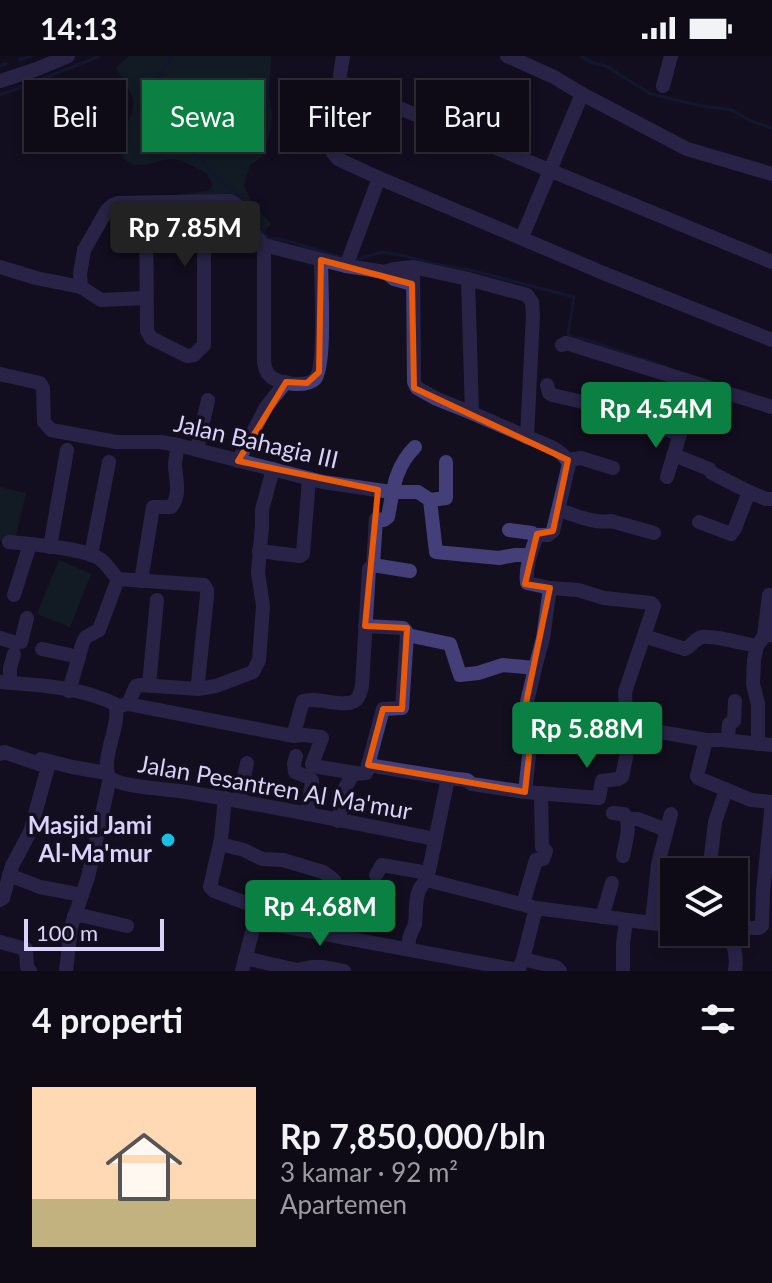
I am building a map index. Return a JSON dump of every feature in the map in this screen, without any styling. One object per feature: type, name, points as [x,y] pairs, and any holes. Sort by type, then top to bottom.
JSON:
[{"type":"street","points":[[0,81],[68,56]]},
{"type":"street","points":[[341,80],[343,56]]},
{"type":"street","points":[[507,56],[554,77],[687,149],[772,174]]},
{"type":"street","points":[[663,86],[671,56]]},
{"type":"street","points":[[522,237],[582,94]]},
{"type":"street","points":[[400,108],[772,262]]},
{"type":"street","points":[[333,152],[338,159],[379,178],[772,340]]},
{"type":"street","points":[[346,266],[379,178]]},
{"type":"street","points":[[81,287],[84,250],[113,205],[230,201],[236,203],[264,245],[346,266],[385,272],[413,267],[527,295],[532,302],[533,315],[527,437]]},
{"type":"street","points":[[146,204],[145,298],[148,335],[187,356],[194,355],[204,345],[204,203]]},
{"type":"street","points":[[264,245],[264,362],[269,375],[286,382],[307,383],[319,372],[322,352],[321,260]]},
{"type":"street","points":[[0,267],[81,287],[101,300],[145,298]]},
{"type":"street","points":[[413,267],[414,382],[417,388],[552,448],[568,460],[559,510],[551,533],[538,534],[530,555],[526,582],[529,585],[578,590],[604,598],[651,603],[654,608],[625,692],[626,721],[632,727],[706,740],[765,744],[763,695],[753,684],[754,660],[764,639],[769,595]]},
{"type":"street","points":[[385,272],[394,279],[412,284]]},
{"type":"street","points":[[468,279],[472,413]]},
{"type":"street","points":[[562,345],[566,343],[591,350],[772,407]]},
{"type":"street","name":"Jalan Bahagia III","points":[[0,374],[40,383],[43,388],[44,422],[51,430],[116,442],[178,445],[309,479],[391,492],[418,492],[430,500]]},
{"type":"street","points":[[238,461],[266,407],[286,382]]},
{"type":"street","points":[[667,477],[698,384]]},
{"type":"street","points":[[547,385],[552,395],[680,434]]},
{"type":"street","points":[[197,449],[208,400]]},
{"type":"street","points":[[141,581],[153,507],[171,507],[175,504],[178,445]]},
{"type":"street","points":[[293,736],[303,701],[338,703],[356,700],[362,686],[369,569],[373,565],[376,519],[388,517],[391,492],[406,456],[415,447]]},
{"type":"street","points":[[50,547],[67,450]]},
{"type":"street","points":[[674,455],[709,469],[749,492],[772,499]]},
{"type":"street","points":[[568,460],[581,458],[613,468]]},
{"type":"street","points":[[91,555],[109,462]]},
{"type":"street","points":[[446,462],[446,498],[430,500],[436,553],[499,558],[530,555]]},
{"type":"street","points":[[122,705],[136,686],[198,689],[216,686],[253,672],[259,660],[263,606],[258,573],[262,510],[273,469]]},
{"type":"street","points":[[259,551],[303,554],[309,479]]},
{"type":"street","points":[[699,522],[731,534],[749,492]]},
{"type":"street","points":[[559,510],[654,533]]},
{"type":"street","points":[[509,530],[532,533],[536,539]]},
{"type":"street","points":[[9,542],[91,555],[100,559],[118,579],[200,584],[207,590],[198,682]]},
{"type":"street","points":[[14,595],[30,544]]},
{"type":"street","points":[[373,565],[410,571]]},
{"type":"street","points":[[69,691],[86,637],[103,624],[118,579]]},
{"type":"street","points":[[525,792],[531,737],[522,723],[543,638],[550,588]]},
{"type":"street","points":[[149,685],[157,600]]},
{"type":"street","points":[[0,638],[21,642],[27,618]]},
{"type":"street","points":[[338,821],[345,788],[352,776],[362,769],[383,709],[403,706],[406,631],[403,628],[365,626]]},
{"type":"street","points":[[407,635],[450,644],[460,675],[503,665],[535,668]]},
{"type":"street","points":[[644,636],[685,649],[706,637],[764,639]]},
{"type":"street","points":[[42,649],[79,657]]},
{"type":"street","points":[[14,654],[5,682],[69,691],[115,704],[293,736],[322,738],[313,766],[467,780],[472,784],[525,792],[599,798],[602,781],[622,777],[632,727]]},
{"type":"street","points":[[728,740],[729,724],[734,721],[735,701]]},
{"type":"street","name":"Jalan Pesantren Al Ma'mur","points":[[122,705],[117,714],[109,752],[109,775],[119,783],[232,799],[435,839]]},
{"type":"street","points":[[706,740],[697,776],[751,800],[772,802],[762,926],[748,928]]},
{"type":"street","points":[[7,754],[23,754],[109,775],[88,877],[74,916],[66,971]]},
{"type":"street","points":[[0,900],[30,832],[48,767],[7,754]]},
{"type":"street","points":[[296,756],[295,772],[312,781],[307,814]]},
{"type":"street","points":[[247,763],[232,799],[211,881],[211,890],[255,905],[257,910],[243,964],[297,970],[324,967],[344,971]]},
{"type":"street","points":[[409,949],[417,899],[427,877],[435,839],[444,778]]},
{"type":"street","points":[[711,858],[715,822],[726,790]]},
{"type":"street","points":[[520,967],[536,860],[543,859],[546,851],[542,847],[541,793]]},
{"type":"street","points":[[652,923],[658,864],[671,814]]},
{"type":"street","points":[[623,856],[627,833],[620,816],[666,830]]},
{"type":"street","points":[[220,844],[244,850],[262,859],[283,860],[332,877],[334,880],[322,935]]},
{"type":"street","points":[[376,875],[382,865],[529,906],[660,924]]},
{"type":"street","points":[[9,875],[40,887],[82,895]]},
{"type":"street","points":[[602,917],[612,883]]},
{"type":"street","points":[[74,916],[127,926]]},
{"type":"street","points":[[623,971],[626,920]]},
{"type":"street","points":[[255,921],[409,949],[458,965],[556,967],[560,971]]},
{"type":"street","points":[[0,942],[26,949],[30,971]]},
{"type":"street","points":[[734,946],[735,971]]},
{"type":"highlighted area","points":[[321,260],[412,284],[414,388],[568,460],[553,531],[537,534],[525,584],[550,588],[521,727],[531,737],[525,792],[368,765],[383,709],[402,709],[407,628],[365,626],[378,490],[238,461],[286,382],[307,383],[319,372]]},
{"type":"green space","points":[[129,56],[271,56],[271,129],[264,151],[264,80],[142,80],[142,152],[264,152],[262,157],[250,165],[244,184],[251,202],[271,224],[264,231],[257,227],[239,201],[176,195],[208,191],[213,185],[207,173],[176,159],[138,165],[126,160],[120,152],[126,152],[126,127],[133,101],[126,80],[116,68]]},
{"type":"green space","points":[[0,487],[26,493],[14,543],[0,540]]},
{"type":"green space","points":[[59,560],[91,574],[70,627],[37,614]]},
{"type":"waterway","points":[[19,60],[31,56]]},
{"type":"waterway","points":[[172,56],[140,108],[142,122],[202,160],[217,178],[236,193],[268,238],[285,240],[340,257]]},
{"type":"waterway","points":[[582,56],[590,62],[606,66],[651,94],[732,110],[772,128]]},
{"type":"waterway","points":[[0,95],[98,57]]},
{"type":"waterway","points":[[0,66],[6,64]]},
{"type":"waterway","points":[[358,259],[382,252],[405,256],[574,297],[568,334],[573,338],[666,367]]},
{"type":"place","name":"Masjid Jami Al-Ma'mur","points":[[168,840]]}]
